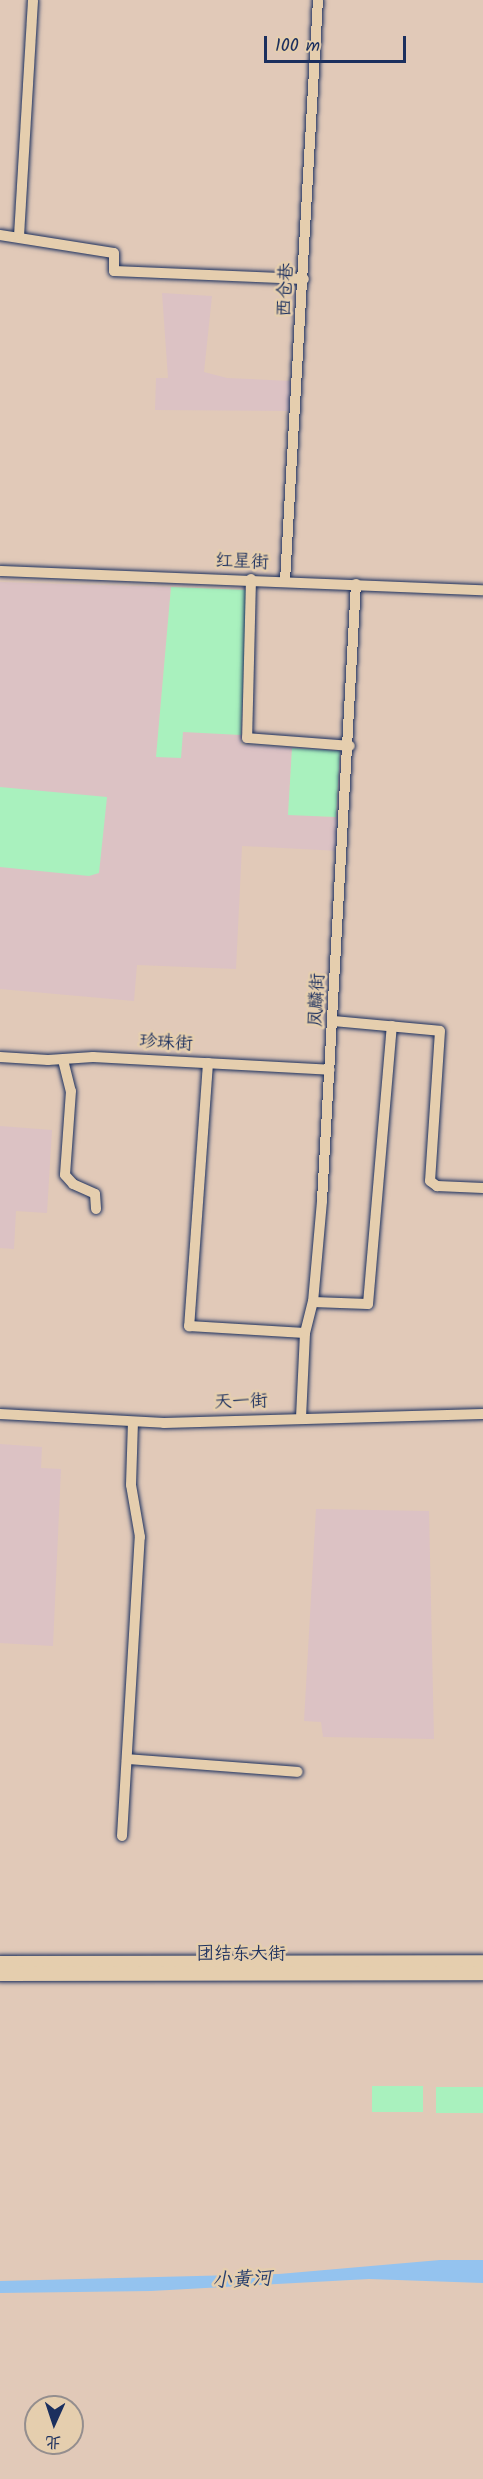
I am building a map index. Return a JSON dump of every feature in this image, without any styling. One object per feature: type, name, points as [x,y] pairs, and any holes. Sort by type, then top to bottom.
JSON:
[{"type":"main road","name":"团结东大街","points":[[0,1963],[483,1962]]},
{"type":"main road","name":"团结东大街","points":[[0,1974],[483,1973]]},
{"type":"street","points":[[19,236],[33,0]]},
{"type":"street","name":"西仓巷","points":[[285,581],[304,279],[318,0]]},
{"type":"street","points":[[0,235],[19,236],[114,253],[114,271],[304,279]]},
{"type":"street","name":"红星街","points":[[0,571],[251,579],[483,590]]},
{"type":"street","points":[[251,579],[247,738],[350,746]]},
{"type":"street","name":"凤麟街","points":[[301,1418],[305,1333],[313,1302],[330,1070],[350,746],[356,584]]},
{"type":"street","points":[[333,1021],[436,1029],[441,1035],[430,1181],[437,1186],[483,1188]]},
{"type":"street","points":[[313,1302],[368,1304],[392,1026]]},
{"type":"street","name":"珍珠街","points":[[0,1057],[63,1060],[93,1057],[330,1070]]},
{"type":"street","points":[[63,1060],[70,1091],[65,1175],[73,1184],[95,1194],[96,1209]]},
{"type":"street","points":[[208,1063],[189,1326],[305,1333]]},
{"type":"street","name":"天一街","points":[[0,1414],[133,1422],[483,1414]]},
{"type":"street","points":[[122,1836],[140,1537],[131,1485],[133,1422]]},
{"type":"street","points":[[127,1759],[298,1772]]},
{"type":"shaded area","points":[[162,293],[212,296],[204,372],[227,378],[291,381],[289,411],[155,410],[156,378],[168,378]]},
{"type":"shaded area","points":[[0,582],[171,587],[156,757],[183,731],[241,735],[241,745],[292,748],[288,814],[342,818],[340,851],[242,846],[236,969],[137,965],[134,1001],[0,989]]},
{"type":"shaded area","points":[[0,1126],[52,1130],[47,1213],[16,1211],[14,1249],[0,1248]]},
{"type":"shaded area","points":[[0,1444],[42,1447],[41,1468],[61,1469],[53,1646],[0,1643]]},
{"type":"shaded area","points":[[316,1509],[429,1511],[434,1739],[323,1737],[321,1722],[304,1721]]},
{"type":"green space","points":[[171,587],[247,590],[241,735],[183,732],[181,758],[156,757]]},
{"type":"green space","points":[[292,748],[340,751],[336,817],[288,815]]},
{"type":"green space","points":[[0,787],[107,797],[99,873],[89,876],[0,867]]},
{"type":"green space","points":[[372,2086],[423,2086],[423,2112],[372,2112]]},
{"type":"green space","points":[[436,2087],[483,2087],[483,2113],[436,2113]]},
{"type":"water","name":"小黄河","points":[[440,2260],[483,2260],[483,2283],[369,2279],[151,2291],[0,2293],[0,2281],[279,2274]]}]
